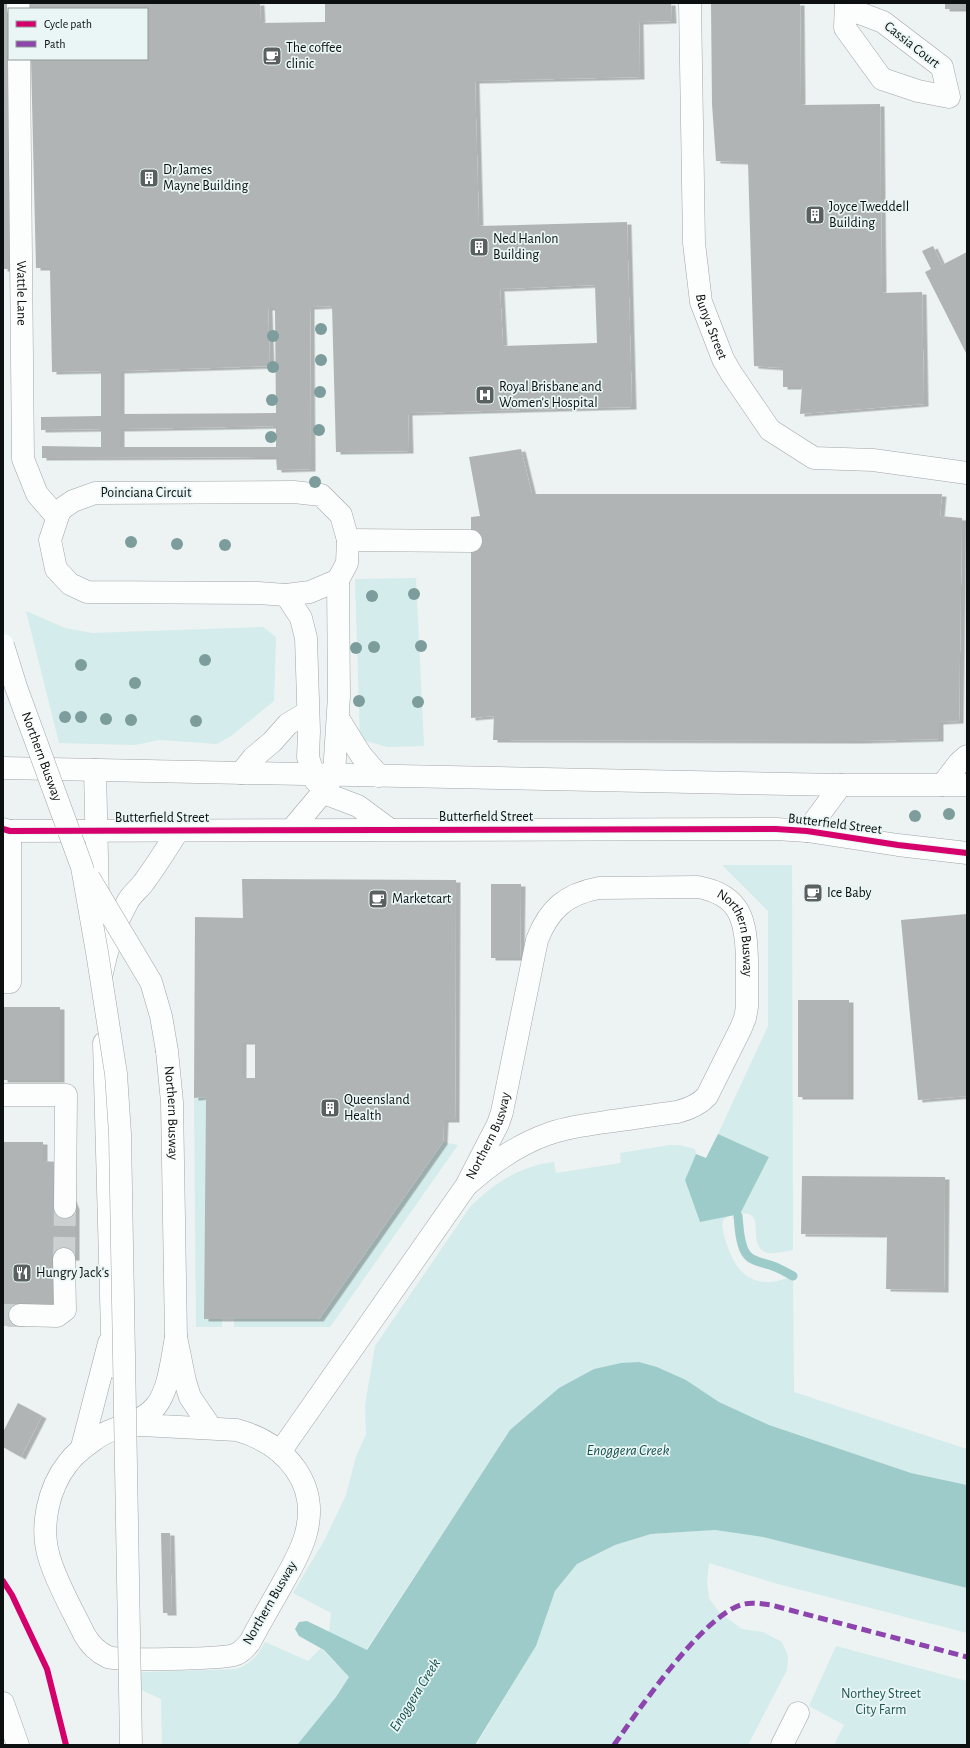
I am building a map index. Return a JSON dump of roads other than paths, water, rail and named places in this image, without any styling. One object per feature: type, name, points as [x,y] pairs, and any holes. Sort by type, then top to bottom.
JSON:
[{"type":"main road","name":"Bunya Street","points":[[690,3],[694,244],[701,302],[731,373],[770,430],[814,458],[873,460],[967,473]]},
{"type":"main road","name":"Cassia Court","points":[[846,5],[883,22],[942,67],[949,97],[918,91],[882,79],[845,28],[846,5]]},
{"type":"main road","name":"Wattle Lane","points":[[19,60],[23,459],[37,494],[58,517]]},
{"type":"main road","name":"Poinciana Circuit","points":[[323,779],[338,718],[338,580],[347,563],[348,540],[341,515],[321,495],[294,492],[95,493],[73,501],[60,510],[50,540],[56,569],[70,584],[87,592],[258,593],[286,595],[310,592],[338,580]]},
{"type":"main road","points":[[348,540],[471,541]]},
{"type":"main road","points":[[286,595],[300,618],[304,628],[309,731],[308,757],[337,799],[358,806],[389,829]]},
{"type":"main road","name":"Northern Busway","points":[[3,645],[16,687],[82,867],[107,1011],[118,1104],[131,1745]]},
{"type":"main road","points":[[241,773],[253,758],[272,742],[288,724],[308,712]]},
{"type":"main road","points":[[338,718],[361,755],[378,776]]},
{"type":"main road","points":[[942,785],[959,763],[967,756]]},
{"type":"main road","points":[[3,768],[241,773],[323,779],[378,776],[841,785],[967,785]]},
{"type":"main road","name":"Northern Busway","points":[[95,770],[95,829],[102,973],[112,1332],[120,1383],[131,1400],[154,1420]]},
{"type":"main road","points":[[292,829],[323,779]]},
{"type":"main road","points":[[807,831],[841,785]]},
{"type":"main road","name":"Butterfield Street","points":[[6,831],[95,829],[178,831],[292,829],[776,829],[807,831],[898,845],[967,853]]},
{"type":"main road","points":[[3,982],[10,982],[6,831]]},
{"type":"main road","name":"Northern Busway","points":[[102,973],[116,923],[129,899],[144,882],[178,831]]},
{"type":"main road","name":"Northern Busway","points":[[82,867],[151,982],[161,1016],[167,1051],[172,1102],[176,1338],[190,1397],[211,1428]]},
{"type":"main road","name":"Northern Busway","points":[[280,1452],[466,1186],[498,1124],[502,1112],[537,940],[542,926],[551,913],[572,896],[584,891],[599,888],[698,887],[710,889],[730,901],[737,908],[745,927],[747,1006],[740,1028],[704,1099],[694,1107],[686,1110],[572,1127],[548,1133],[505,1155],[484,1169],[466,1186]]},
{"type":"main road","points":[[3,1095],[66,1095],[65,1207]]},
{"type":"main road","points":[[20,1315],[57,1316],[65,1310],[64,1259]]},
{"type":"main road","name":"Northern Busway","points":[[82,1447],[112,1332]]},
{"type":"main road","name":"Northern Busway","points":[[154,1420],[156,1406],[166,1386],[176,1338]]},
{"type":"main road","name":"Northern Busway","points":[[154,1420],[211,1428],[238,1430],[252,1434],[266,1441],[280,1452],[294,1467],[305,1485],[308,1500],[306,1536],[299,1554],[250,1642],[240,1652],[224,1657],[120,1659],[101,1653],[89,1642],[55,1573],[49,1556],[46,1538],[46,1520],[53,1488],[58,1476],[68,1462],[82,1447],[101,1435],[121,1427],[154,1420]]},
{"type":"main road","points":[[3,1703],[18,1745]]},
{"type":"main road","points":[[782,1745],[798,1713]]},
{"type":"water","points":[[718,1134],[769,1157],[740,1214],[700,1222],[685,1180],[696,1154],[706,1158]]},
{"type":"water","name":"Enoggera Creek","points":[[639,1362],[657,1367],[686,1380],[719,1402],[769,1425],[911,1473],[967,1485],[967,1588],[763,1537],[715,1530],[651,1534],[615,1545],[577,1564],[555,1591],[536,1646],[475,1745],[297,1745],[336,1697],[349,1677],[324,1650],[299,1636],[295,1629],[299,1622],[307,1621],[367,1650],[510,1430],[559,1388],[594,1369],[621,1363]]},
{"type":"waterway","points":[[738,1216],[741,1241],[746,1254],[756,1261],[776,1267],[793,1276]]},
{"type":"tunnel","points":[[64,1259],[65,1207]]},
{"type":"tunnel","points":[[3,1315],[20,1315]]},
{"type":"place","name":"The coffee clinic","points":[[272,56]]},
{"type":"place","name":"Dr James Mayne Building","points":[[149,178]]},
{"type":"place","name":"Joyce Tweddell Building","points":[[815,215]]},
{"type":"place","name":"Ned Hanlon Building","points":[[479,247]]},
{"type":"place","name":"Royal Brisbane and Women’s Hospital","points":[[485,395]]},
{"type":"place","name":"Ice Baby","points":[[813,893]]},
{"type":"place","name":"Marketcart","points":[[378,899]]},
{"type":"place","name":"Queensland Health","points":[[330,1108]]},
{"type":"place","name":"Hungry Jack's","points":[[22,1273]]},
{"type":"park label","name":"Northey Street City Farm","points":[[881,1702]]}]
